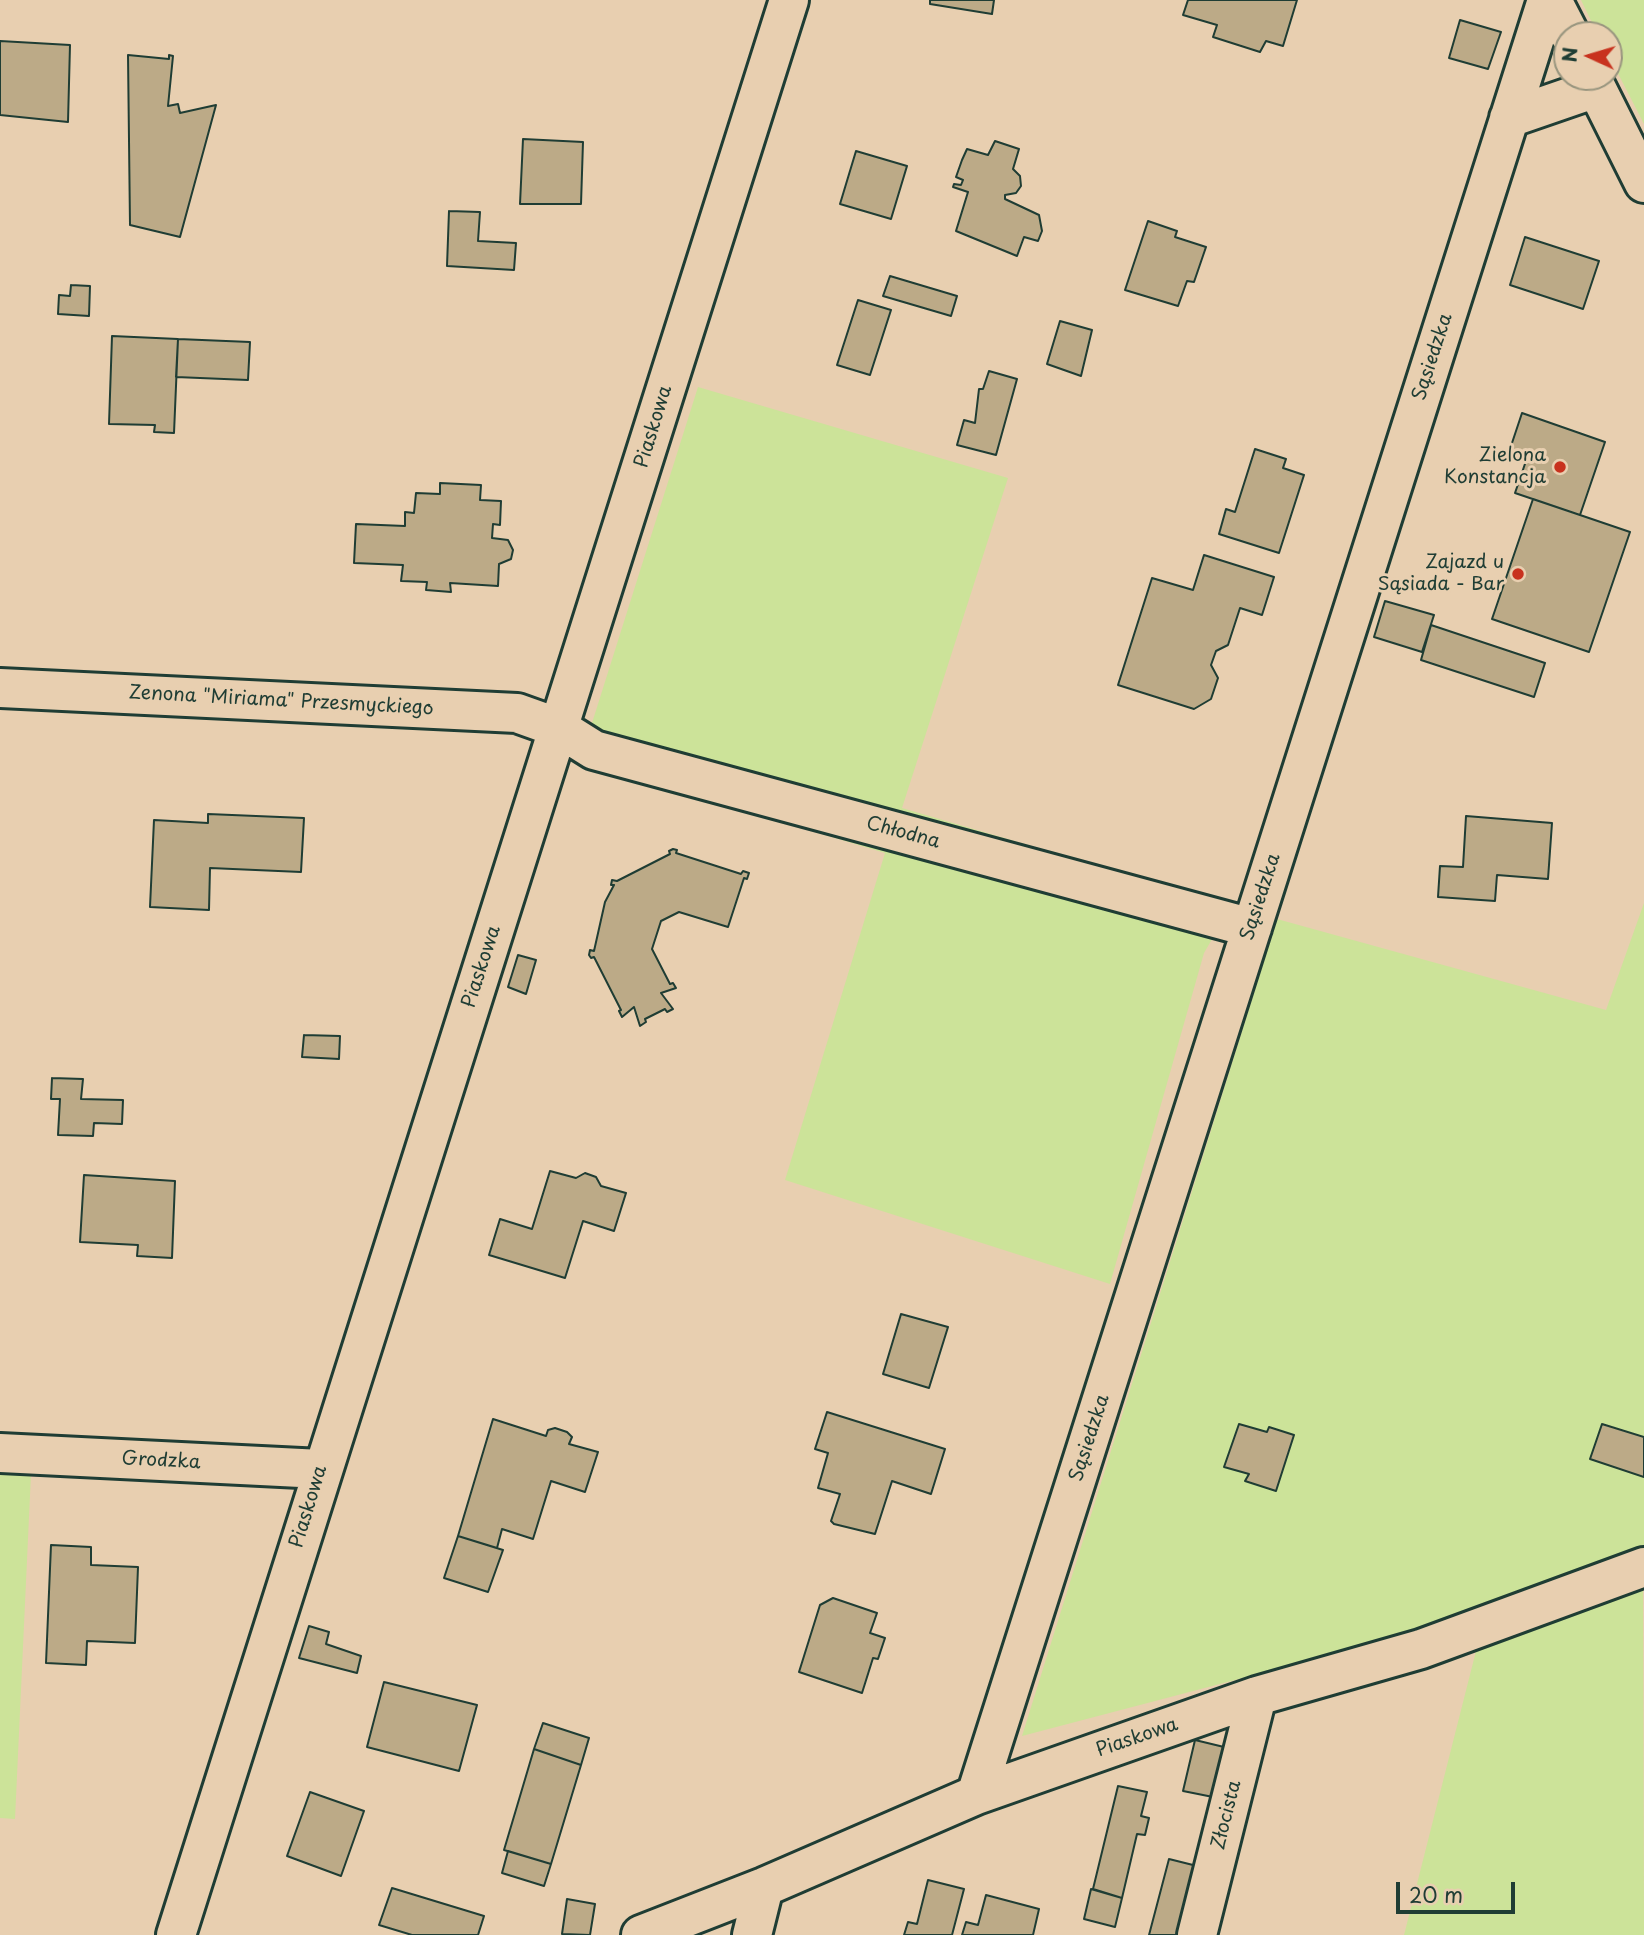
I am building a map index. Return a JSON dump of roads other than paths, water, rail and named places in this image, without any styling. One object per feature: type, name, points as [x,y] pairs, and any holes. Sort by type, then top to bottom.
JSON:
[{"type":"street","name":"Piaskowa","points":[[176,1935],[321,1469],[789,0]]},
{"type":"street","name":"Sąsiedzka","points":[[976,1794],[1547,0]]},
{"type":"street","points":[[1552,0],[1563,21]]},
{"type":"street","points":[[1509,118],[1573,91]]},
{"type":"street","points":[[1598,91],[1644,183]]},
{"type":"street","name":"Zenona \"Miriama\" Przesmyckiego","points":[[0,688],[517,713],[559,728]]},
{"type":"street","name":"Chłodna","points":[[559,728],[594,750],[1252,928]]},
{"type":"street","name":"Grodzka","points":[[0,1453],[321,1469]]},
{"type":"street","name":"Piaskowa","points":[[641,1935],[764,1886],[976,1794],[1257,1696],[1420,1648],[1644,1567]]},
{"type":"street","name":"Złocista","points":[[1197,1935],[1257,1696]]},
{"type":"street","points":[[752,1935],[764,1886]]},
{"type":"place","name":"Zielona Konstancja","points":[[1560,467]]},
{"type":"place","name":"Zajazd u Sąsiada - Bar","points":[[1518,574]]}]
